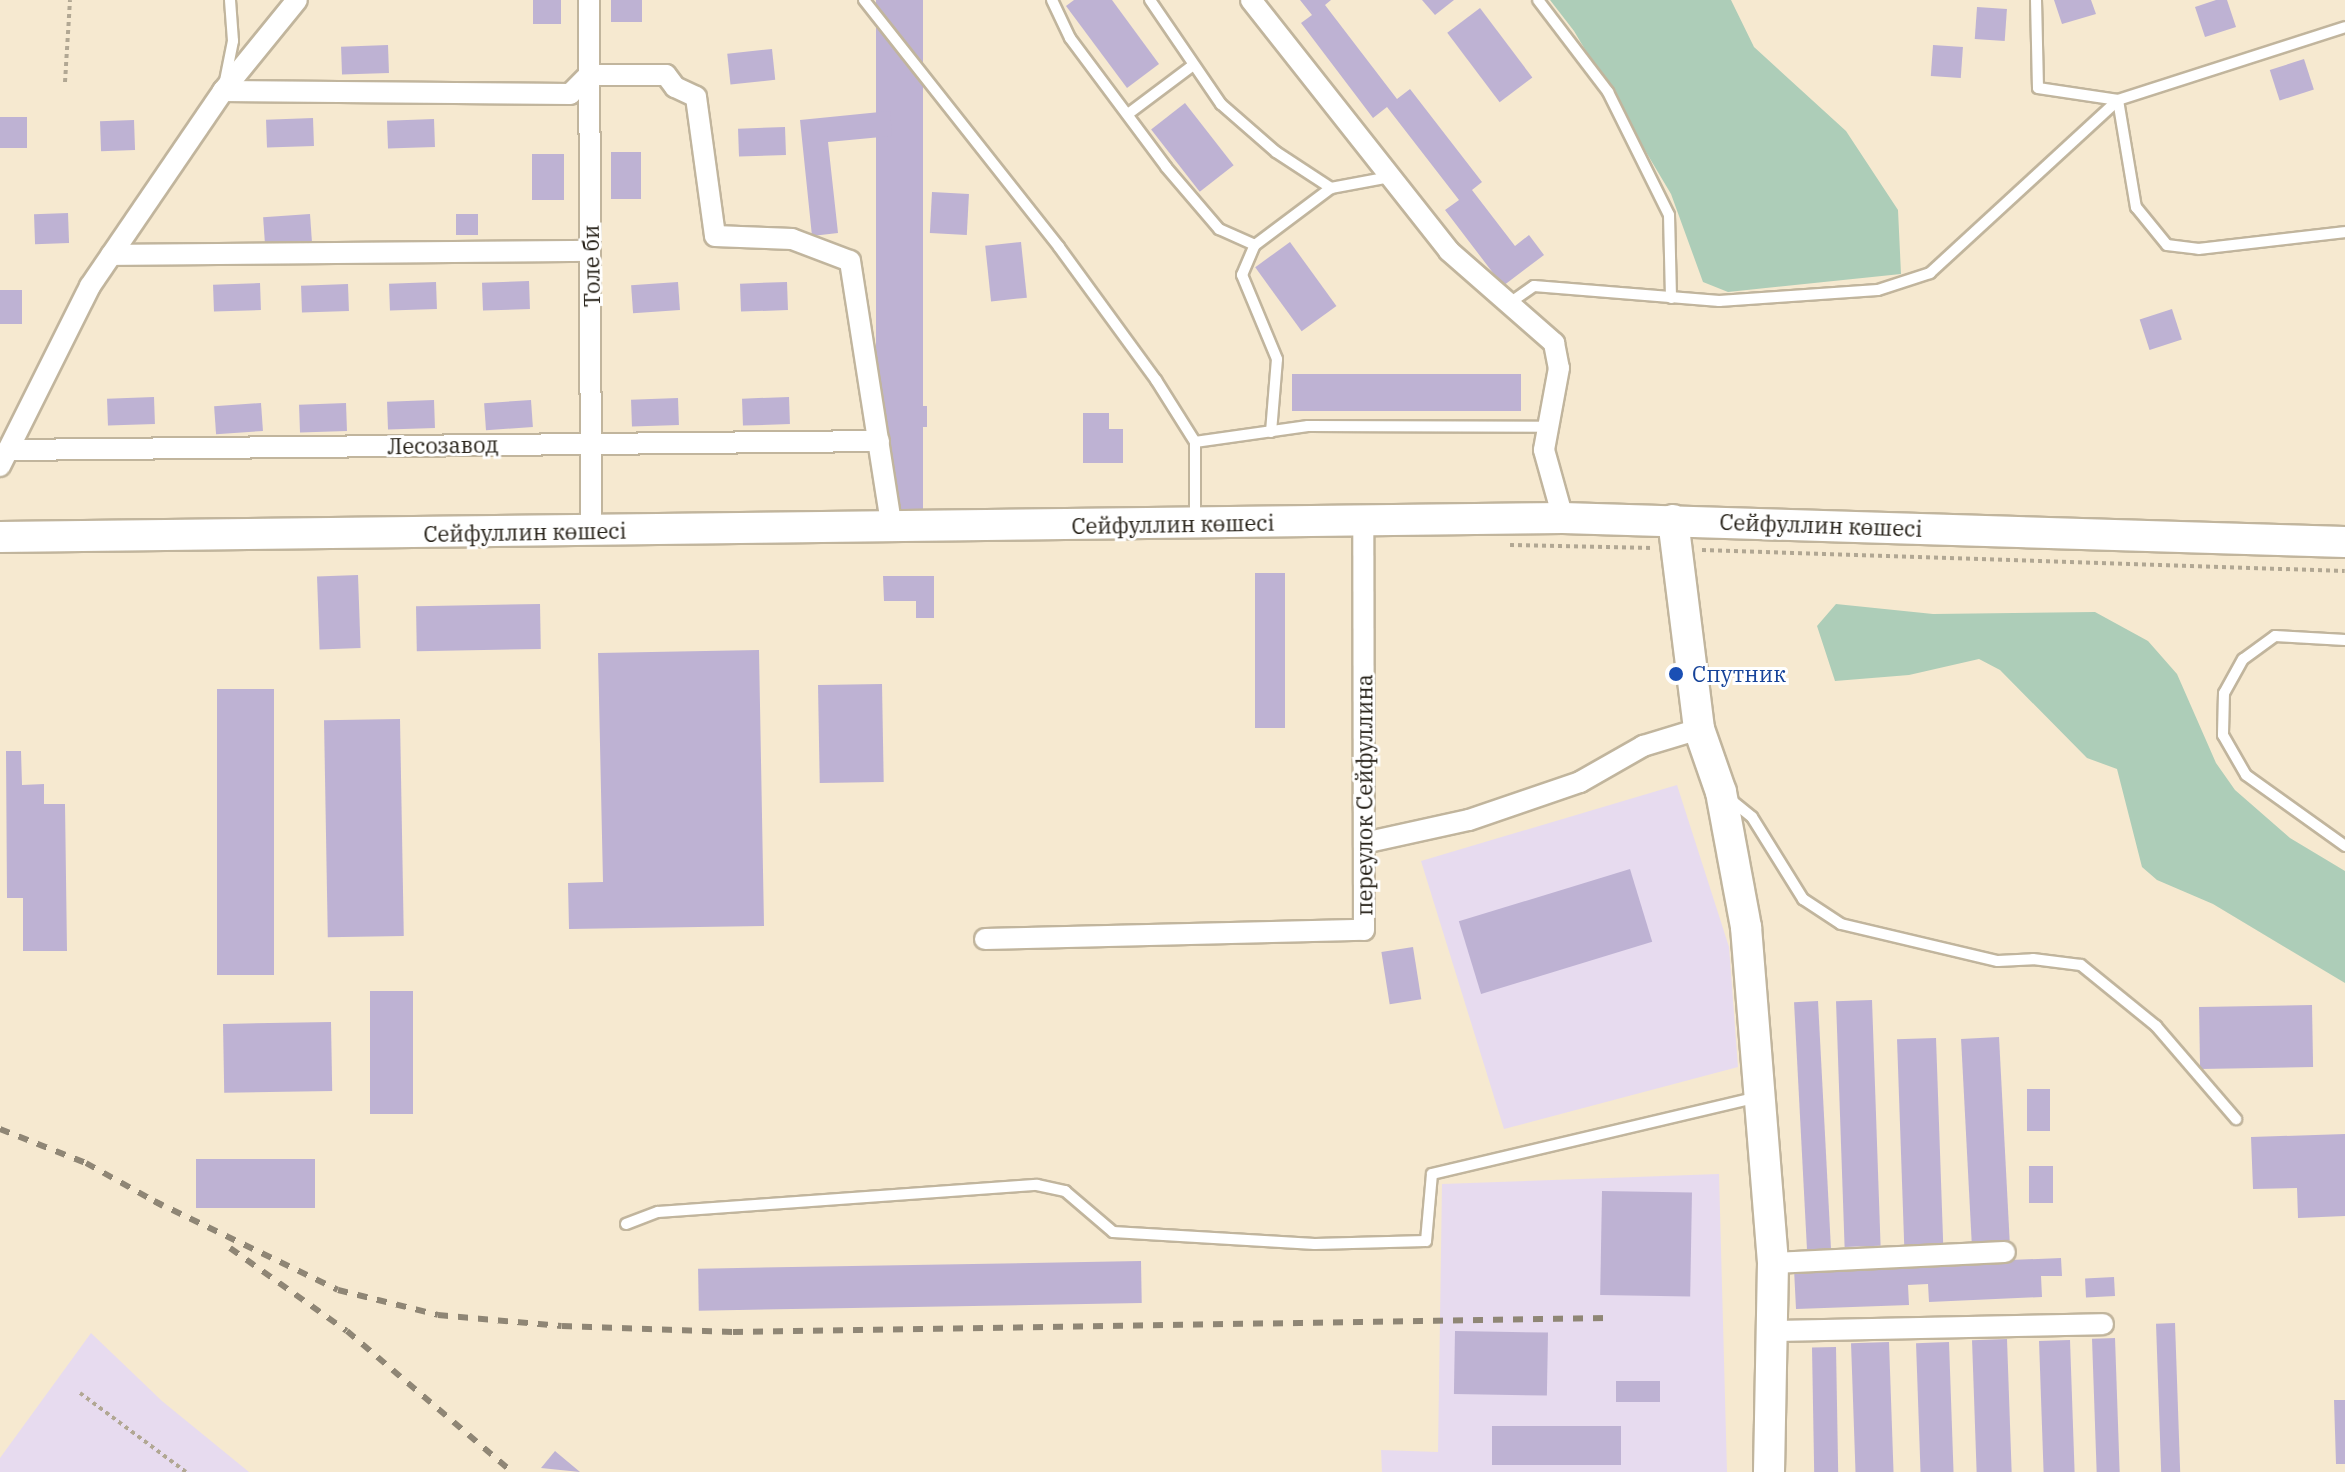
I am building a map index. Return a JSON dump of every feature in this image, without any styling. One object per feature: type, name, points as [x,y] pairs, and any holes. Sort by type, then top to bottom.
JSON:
[{"type":"main road","name":"Сейфуллин көшесі","points":[[0,537],[1563,518],[1674,534],[2345,542]]},
{"type":"main road","points":[[1674,534],[1699,729],[1721,792],[1746,927],[1762,1096],[1773,1263],[1769,1472]]},
{"type":"street","points":[[4,458],[90,286],[223,91],[297,0]]},
{"type":"street","name":"Толе би","points":[[589,0],[591,532]]},
{"type":"street","points":[[1251,0],[1449,251],[1511,302],[1554,343],[1559,368],[1545,463],[1563,518]]},
{"type":"street","points":[[223,91],[570,94],[589,75],[666,75],[675,87],[696,97],[715,236],[792,239],[850,261],[892,528]]},
{"type":"street","points":[[111,255],[590,251]]},
{"type":"street","name":"Лесозавод","points":[[4,458],[593,443],[879,441]]},
{"type":"street","name":"переулок Сейфуллина","points":[[985,939],[1364,930],[1363,522]]},
{"type":"street","points":[[1364,843],[1469,820],[1580,782],[1643,746],[1699,729]]},
{"type":"street","points":[[1773,1263],[2005,1252]]},
{"type":"street","points":[[1774,1331],[2103,1324]]},
{"type":"lane","points":[[223,91],[233,41],[230,0]]},
{"type":"lane","points":[[864,0],[1059,247],[1195,442],[1195,524]]},
{"type":"lane","points":[[1052,0],[1070,38],[1219,229],[1255,245]]},
{"type":"lane","points":[[1150,0],[1192,66],[1221,104],[1265,142],[1331,188]]},
{"type":"lane","points":[[1538,0],[1608,92],[1669,215],[1671,298]]},
{"type":"lane","points":[[2036,0],[2038,88],[2118,100]]},
{"type":"lane","points":[[1511,302],[1534,286],[1719,301],[1878,290],[1930,273],[2118,100],[2345,27]]},
{"type":"lane","points":[[1128,114],[1192,66]]},
{"type":"lane","points":[[2118,100],[2136,207],[2167,245],[2199,249],[2345,232]]},
{"type":"lane","points":[[1271,432],[1277,359],[1242,275],[1255,245],[1331,188],[1390,177]]},
{"type":"lane","points":[[1195,442],[1308,426],[1548,427]]},
{"type":"lane","points":[[2345,640],[2275,636],[2251,653],[2231,674],[2224,693],[2223,735],[2246,775],[2345,846]]},
{"type":"lane","points":[[1721,792],[1752,817],[1803,899],[1841,924],[1998,961],[2033,959],[2081,965],[2156,1026],[2236,1119]]},
{"type":"lane","points":[[626,1224],[674,1211],[1037,1185],[1065,1191],[1113,1232],[1315,1244],[1426,1241],[1432,1174],[1762,1096]]},
{"type":"path","points":[[65,82],[70,0]]},
{"type":"path","points":[[1503,545],[1674,534],[2345,571]]},
{"type":"path","points":[[80,1393],[186,1472]]},
{"type":"shaded area","points":[[1677,785],[1729,947],[1738,1067],[1504,1129],[1421,861]]},
{"type":"shaded area","points":[[1719,1174],[1727,1472],[1382,1472],[1381,1450],[1438,1452],[1442,1184]]},
{"type":"shaded area","points":[[91,1333],[162,1401],[249,1472],[0,1472],[0,1458]]},
{"type":"green space","points":[[1550,0],[1731,0],[1754,47],[1846,131],[1898,210],[1901,274],[1728,292],[1703,282],[1671,194],[1574,31]]},
{"type":"green space","points":[[1836,604],[1933,614],[2095,612],[2148,641],[2177,674],[2216,763],[2235,790],[2290,838],[2345,871],[2345,983],[2213,904],[2157,880],[2142,867],[2117,769],[2087,758],[2000,670],[1979,659],[1909,675],[1835,681],[1817,626]]},
{"type":"building","points":[[533,0],[561,0],[561,24],[533,24]]},
{"type":"building","points":[[611,0],[642,0],[642,22],[611,22]]},
{"type":"building","points":[[876,0],[923,0],[923,543],[876,543]]},
{"type":"building","points":[[1074,0],[1112,0],[1159,64],[1127,88],[1066,6]]},
{"type":"building","points":[[1300,0],[1331,0],[1325,5],[1397,99],[1410,89],[1482,182],[1472,190],[1515,246],[1529,235],[1544,255],[1503,286],[1445,210],[1459,200],[1387,107],[1373,118],[1301,23],[1312,15]]},
{"type":"building","points":[[1422,0],[1454,0],[1435,15]]},
{"type":"building","points":[[2054,0],[2091,0],[2096,14],[2062,24]]},
{"type":"building","points":[[2227,0],[2236,27],[2205,37],[2195,7]]},
{"type":"building","points":[[1977,7],[2007,9],[2005,41],[1975,39]]},
{"type":"building","points":[[1480,8],[1532,77],[1500,102],[1447,33]]},
{"type":"building","points":[[388,45],[389,73],[342,75],[341,47]]},
{"type":"building","points":[[1933,45],[1963,47],[1961,78],[1931,76]]},
{"type":"building","points":[[772,49],[775,80],[730,85],[727,54]]},
{"type":"building","points":[[2304,59],[2314,89],[2280,101],[2270,70]]},
{"type":"building","points":[[1185,103],[1234,165],[1200,192],[1151,129]]},
{"type":"building","points":[[890,111],[892,136],[828,142],[838,233],[812,236],[800,120]]},
{"type":"building","points":[[0,117],[27,117],[27,148],[0,148]]},
{"type":"building","points":[[313,118],[314,146],[267,148],[266,120]]},
{"type":"building","points":[[434,119],[435,147],[388,149],[387,121]]},
{"type":"building","points":[[134,120],[135,150],[101,151],[100,121]]},
{"type":"building","points":[[785,127],[786,155],[739,157],[738,129]]},
{"type":"building","points":[[611,152],[641,152],[641,199],[611,199]]},
{"type":"building","points":[[532,154],[564,154],[564,200],[532,200]]},
{"type":"building","points":[[932,192],[969,194],[967,235],[930,233]]},
{"type":"building","points":[[68,213],[69,243],[35,244],[34,214]]},
{"type":"building","points":[[310,214],[312,241],[265,244],[263,217]]},
{"type":"building","points":[[456,214],[478,214],[478,235],[456,235]]},
{"type":"building","points":[[1021,242],[1027,298],[991,301],[985,246]]},
{"type":"building","points":[[1290,242],[1336,306],[1302,331],[1255,267]]},
{"type":"building","points":[[529,281],[530,309],[483,311],[482,283]]},
{"type":"building","points":[[436,282],[437,309],[390,311],[389,284]]},
{"type":"building","points":[[678,282],[680,310],[633,313],[631,285]]},
{"type":"building","points":[[787,282],[788,310],[741,312],[740,284]]},
{"type":"building","points":[[260,283],[261,310],[214,312],[213,285]]},
{"type":"building","points":[[348,284],[349,311],[302,313],[301,286]]},
{"type":"building","points":[[0,290],[22,290],[22,324],[0,324]]},
{"type":"building","points":[[2172,309],[2182,339],[2150,350],[2140,320]]},
{"type":"building","points":[[1292,374],[1521,374],[1521,411],[1292,411]]},
{"type":"building","points":[[154,397],[155,424],[108,426],[107,399]]},
{"type":"building","points":[[789,397],[790,424],[743,426],[742,399]]},
{"type":"building","points":[[678,398],[679,425],[632,427],[631,400]]},
{"type":"building","points":[[434,400],[435,428],[388,430],[387,402]]},
{"type":"building","points":[[531,400],[533,427],[486,430],[484,403]]},
{"type":"building","points":[[261,403],[263,431],[216,434],[214,406]]},
{"type":"building","points":[[346,403],[347,431],[300,433],[299,405]]},
{"type":"building","points":[[901,406],[927,406],[927,427],[901,427]]},
{"type":"building","points":[[1083,413],[1109,413],[1109,429],[1123,429],[1123,463],[1083,463]]},
{"type":"building","points":[[1255,573],[1285,573],[1285,728],[1255,728]]},
{"type":"building","points":[[358,575],[361,648],[320,649],[317,576]]},
{"type":"building","points":[[883,576],[934,576],[934,618],[916,618],[916,601],[884,601]]},
{"type":"building","points":[[540,604],[541,649],[417,651],[416,606]]},
{"type":"building","points":[[759,650],[764,926],[569,929],[568,883],[603,882],[598,653]]},
{"type":"building","points":[[882,684],[884,782],[820,783],[818,685]]},
{"type":"building","points":[[217,689],[274,689],[274,975],[217,975]]},
{"type":"building","points":[[400,719],[404,936],[328,937],[324,720]]},
{"type":"building","points":[[6,751],[21,751],[22,785],[44,784],[44,804],[65,804],[67,951],[23,951],[23,898],[7,898]]},
{"type":"building","points":[[1630,869],[1652,942],[1481,994],[1459,921]]},
{"type":"building","points":[[1413,947],[1421,999],[1390,1004],[1381,952]]},
{"type":"building","points":[[370,991],[413,991],[413,1114],[370,1114]]},
{"type":"building","points":[[1872,1000],[1881,1246],[1845,1247],[1836,1001]]},
{"type":"building","points":[[1818,1001],[1831,1250],[1807,1251],[1794,1002]]},
{"type":"building","points":[[2312,1005],[2313,1067],[2200,1069],[2199,1007]]},
{"type":"building","points":[[331,1022],[332,1091],[224,1093],[223,1024]]},
{"type":"building","points":[[1999,1037],[2010,1241],[1972,1243],[1961,1039]]},
{"type":"building","points":[[1936,1038],[1943,1244],[1904,1245],[1897,1039]]},
{"type":"building","points":[[2027,1089],[2050,1089],[2050,1131],[2027,1131]]},
{"type":"building","points":[[2345,1134],[2345,1216],[2298,1218],[2297,1188],[2253,1189],[2251,1137]]},
{"type":"building","points":[[196,1159],[315,1159],[315,1208],[196,1208]]},
{"type":"building","points":[[2029,1166],[2053,1166],[2053,1203],[2029,1203]]},
{"type":"building","points":[[1602,1191],[1692,1193],[1690,1297],[1600,1295]]},
{"type":"building","points":[[2061,1258],[2062,1276],[2041,1276],[2042,1297],[1929,1302],[1928,1284],[1908,1285],[1909,1305],[1796,1309],[1794,1269]]},
{"type":"building","points":[[1141,1261],[1142,1303],[699,1311],[698,1269]]},
{"type":"building","points":[[2114,1277],[2115,1296],[2086,1297],[2085,1279]]},
{"type":"building","points":[[2175,1323],[2180,1472],[2161,1472],[2156,1324]]},
{"type":"building","points":[[1455,1331],[1548,1333],[1547,1396],[1454,1394]]},
{"type":"building","points":[[2115,1338],[2120,1472],[2097,1472],[2092,1339]]},
{"type":"building","points":[[2007,1339],[2012,1472],[1977,1472],[1972,1340]]},
{"type":"building","points":[[2070,1340],[2075,1472],[2044,1472],[2039,1341]]},
{"type":"building","points":[[1889,1342],[1894,1472],[1856,1472],[1851,1343]]},
{"type":"building","points":[[1949,1342],[1954,1472],[1921,1472],[1916,1343]]},
{"type":"building","points":[[1812,1347],[1836,1347],[1838,1472],[1814,1472]]},
{"type":"building","points":[[1616,1381],[1660,1381],[1660,1402],[1616,1402]]},
{"type":"building","points":[[2334,1400],[2345,1400],[2345,1464],[2336,1464]]},
{"type":"building","points":[[1492,1426],[1621,1426],[1621,1465],[1492,1465]]},
{"type":"building","points":[[555,1451],[580,1472],[541,1468]]},
{"type":"railway","points":[[0,1129],[86,1163],[163,1206]]},
{"type":"railway","points":[[154,1201],[338,1290],[438,1315],[562,1326],[733,1332],[1609,1318]]},
{"type":"railway","points":[[230,1248],[347,1331],[512,1472]]},
{"type":"place","name":"Спутник","points":[[1676,674]]}]
